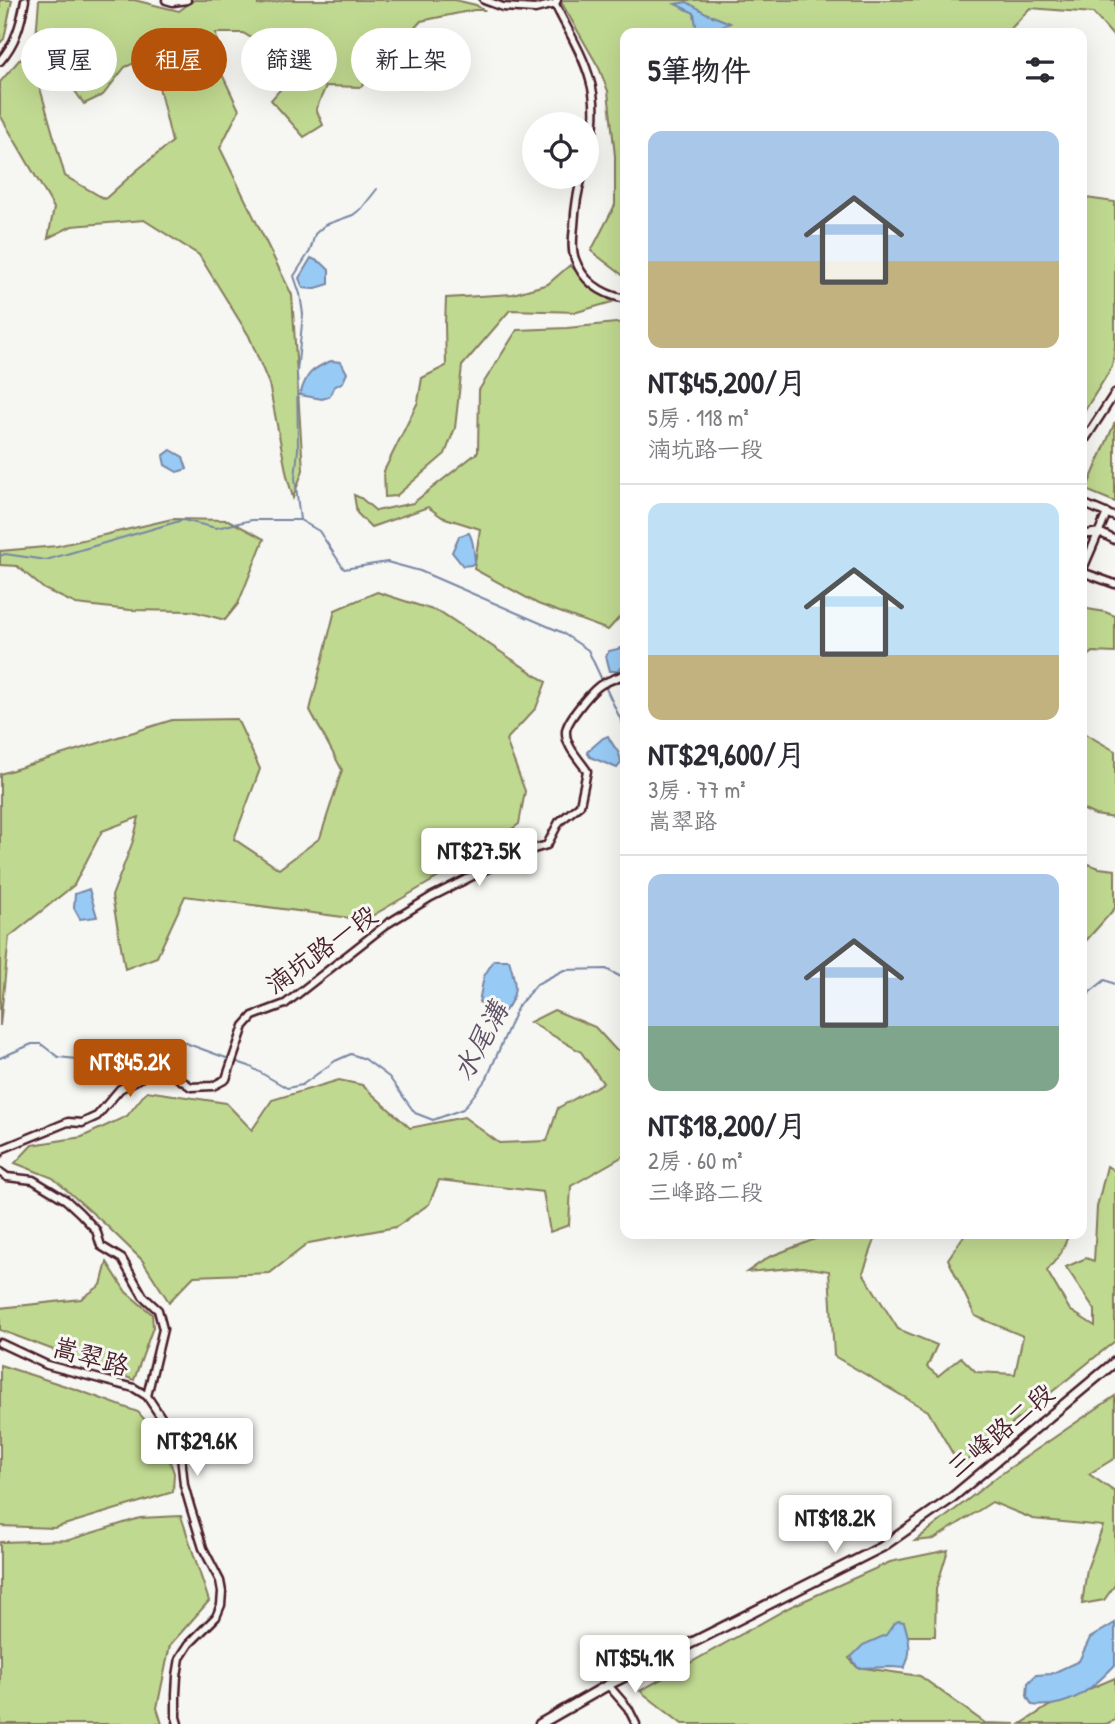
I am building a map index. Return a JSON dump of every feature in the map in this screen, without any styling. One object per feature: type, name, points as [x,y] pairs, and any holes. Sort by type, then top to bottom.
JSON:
[{"type":"street","points":[[0,61],[16,39],[25,0]]},
{"type":"street","points":[[166,0],[187,0]]},
{"type":"street","points":[[484,0],[503,7],[535,9],[556,2],[590,79],[594,112]]},
{"type":"street","points":[[578,189],[575,200],[574,258],[584,276],[597,288],[609,296],[620,298]]},
{"type":"street","points":[[1087,436],[1115,393]]},
{"type":"street","points":[[1087,505],[1115,517]]},
{"type":"street","points":[[1087,560],[1107,513]]},
{"type":"street","points":[[1087,533],[1099,532],[1115,540]]},
{"type":"street","points":[[1087,573],[1115,584]]},
{"type":"street","name":"湳坑路一段","points":[[0,1153],[2,1149],[68,1122],[82,1123],[97,1116],[120,1089],[144,1076],[165,1069],[191,1087],[213,1086],[226,1079],[244,1026],[253,1016],[285,1004],[387,924],[431,897],[514,855],[547,845],[559,822],[580,805],[587,771],[568,741],[566,731],[570,718],[599,685],[620,676]]},
{"type":"street","points":[[0,1172],[7,1177],[33,1180],[73,1206],[96,1230],[101,1245],[122,1259],[143,1296],[158,1310],[163,1329],[148,1396]]},
{"type":"street","name":"嵩翠路","points":[[0,1343],[47,1365],[134,1388],[148,1396],[180,1446],[184,1485],[202,1548],[220,1581],[222,1592],[216,1617],[189,1644],[180,1658],[176,1694],[178,1724]]},
{"type":"street","name":"三峰路二段","points":[[540,1724],[608,1685],[882,1547],[949,1500],[1115,1362]]},
{"type":"street","points":[[608,1685],[628,1708],[636,1724]]},
{"type":"green space","points":[[0,0],[12,0],[4,39],[0,43]]},
{"type":"green space","points":[[39,0],[134,0],[179,11],[194,0],[257,0],[258,5],[284,0],[455,0],[476,5],[483,10],[421,21],[415,28],[351,28],[351,87],[337,86],[337,28],[241,28],[241,33],[227,33],[227,28],[131,28],[131,64],[125,67],[117,77],[117,28],[37,28]]},
{"type":"green space","points":[[560,0],[1115,0],[1115,38],[1093,13],[1030,8],[1012,28],[620,28],[620,273],[591,251],[615,205],[615,156],[608,91],[599,68]]},
{"type":"green space","points":[[21,60],[21,91],[41,91],[65,176],[105,199],[172,142],[160,91],[227,91],[227,85],[239,110],[220,148],[292,295],[303,470],[293,498],[269,384],[249,336],[199,255],[144,220],[72,226],[48,238],[54,208],[0,115],[0,82]]},
{"type":"green space","points":[[75,91],[106,91],[103,95],[84,104]]},
{"type":"green space","points":[[279,91],[324,91],[316,109],[323,125],[304,137],[271,100]]},
{"type":"green space","points":[[1087,198],[1115,202],[1115,346],[1112,367],[1087,407]]},
{"type":"green space","points":[[570,265],[612,302],[577,312],[510,310],[462,366],[455,428],[445,454],[396,496],[385,497],[384,471],[418,402],[422,378],[446,366],[446,298],[513,294],[548,284]]},
{"type":"green space","points":[[620,323],[620,617],[608,630],[538,604],[474,569],[480,529],[442,517],[428,507],[371,527],[357,513],[354,495],[376,511],[413,503],[478,452],[479,390],[517,330]]},
{"type":"green space","points":[[1115,422],[1115,502],[1087,490]]},
{"type":"green space","points":[[172,519],[228,520],[264,539],[238,604],[225,620],[192,611],[130,610],[76,604],[44,589],[17,566],[0,565],[0,551],[57,546]]},
{"type":"green space","points":[[377,592],[442,613],[546,682],[536,708],[506,740],[525,791],[519,824],[466,861],[365,920],[185,896],[157,957],[125,969],[112,896],[139,817],[102,831],[74,885],[9,937],[0,1026],[0,774],[172,720],[237,719],[260,769],[234,839],[279,869],[320,838],[342,770],[310,710],[335,610]]},
{"type":"green space","points":[[1087,609],[1115,616],[1115,653],[1092,652],[1087,657]]},
{"type":"green space","points":[[1087,735],[1115,751],[1115,818],[1087,811]]},
{"type":"green space","points":[[1087,864],[1115,870],[1115,908],[1087,940]]},
{"type":"green space","points":[[554,1010],[595,1027],[616,1050],[620,1050],[620,1158],[571,1186],[569,1225],[550,1232],[543,1192],[439,1180],[429,1204],[396,1227],[309,1243],[270,1273],[194,1276],[169,1302],[142,1260],[106,1225],[53,1178],[15,1163],[32,1145],[82,1137],[127,1116],[147,1091],[226,1103],[252,1130],[272,1100],[339,1080],[362,1085],[410,1128],[464,1117],[499,1143],[547,1141],[558,1108],[603,1083],[581,1052],[530,1022]]},
{"type":"green space","points":[[1107,1166],[1115,1171],[1115,1341],[960,1466],[928,1411],[834,1356],[829,1271],[803,1267],[747,1272],[769,1257],[815,1239],[875,1239],[863,1273],[898,1329],[937,1345],[927,1367],[938,1376],[961,1357],[976,1372],[1015,1374],[1023,1336],[975,1316],[948,1259],[962,1239],[1067,1239],[1061,1253],[1047,1271],[1070,1310],[1095,1326],[1095,1310],[1066,1267],[1086,1258],[1094,1261],[1097,1207]]},
{"type":"green space","points":[[107,1262],[126,1292],[152,1314],[153,1327],[134,1380],[0,1330],[0,1308],[81,1299],[101,1285]]},
{"type":"green space","points":[[0,1365],[138,1412],[162,1439],[174,1473],[173,1492],[54,1528],[0,1526]]},
{"type":"green space","points":[[1115,1396],[1115,1458],[1089,1474],[1115,1492],[1115,1585],[1104,1600],[1082,1604],[1087,1569],[1103,1526],[1033,1519],[992,1502],[934,1539],[915,1541],[998,1476]]},
{"type":"green space","points":[[181,1516],[209,1601],[170,1645],[157,1708],[162,1724],[0,1724],[0,1542],[69,1540],[140,1518]]},
{"type":"green space","points":[[948,1550],[936,1589],[935,1636],[891,1636],[849,1658],[857,1667],[920,1676],[985,1723],[1016,1724],[682,1724],[640,1691],[790,1607],[890,1562]]},
{"type":"green space","points":[[1115,1678],[1115,1720],[1106,1724],[1021,1724],[1049,1706]]},
{"type":"water","points":[[687,2],[730,23],[718,28],[696,28],[694,13],[675,4]]},
{"type":"water","points":[[311,258],[329,270],[329,284],[313,289],[303,288],[299,278]]},
{"type":"water","points":[[331,361],[341,362],[347,373],[343,382],[334,387],[329,397],[322,399],[300,395],[310,373]]},
{"type":"water","points":[[171,450],[183,457],[187,469],[177,472],[165,465],[163,456]]},
{"type":"water","points":[[469,533],[475,562],[463,566],[452,552],[459,536]]},
{"type":"water","points":[[620,648],[620,669],[617,671],[610,671],[606,656],[609,651]]},
{"type":"water","points":[[608,736],[618,751],[620,764],[617,768],[590,757],[587,752]]},
{"type":"water","points":[[89,889],[97,917],[80,919],[74,908],[75,894]]},
{"type":"water","points":[[494,960],[509,960],[513,974],[513,998],[505,1011],[491,1009],[479,1002],[484,976]]},
{"type":"water","points":[[898,1621],[904,1622],[909,1640],[904,1668],[858,1668],[851,1657],[863,1645],[886,1635]]},
{"type":"water","points":[[1115,1623],[1115,1665],[1106,1674],[1088,1690],[1068,1701],[1032,1705],[1027,1696],[1028,1683],[1036,1675],[1051,1674],[1079,1661],[1090,1638]]},
{"type":"waterway","points":[[300,520],[295,478],[298,449],[297,372],[303,314],[294,276],[310,251],[315,234],[325,225],[353,215],[377,189]]},
{"type":"waterway","points":[[0,556],[5,554],[46,560],[183,520],[216,528],[252,520],[300,520],[319,531],[344,569],[387,562],[420,571],[561,632],[588,650],[620,718]]},
{"type":"waterway","name":"水尾溝","points":[[234,1061],[249,1066],[287,1088],[302,1085],[335,1061],[351,1054],[365,1059],[389,1077],[415,1113],[433,1120],[463,1109],[487,1078],[518,1006],[537,984],[564,970],[606,969],[620,976]]},
{"type":"waterway","name":"水尾溝","points":[[1087,998],[1090,992],[1105,980],[1115,984]]},
{"type":"waterway","name":"水尾溝","points":[[0,1058],[32,1044],[41,1044],[58,1057],[104,1062],[128,1061],[155,1054],[180,1041],[229,1059]]}]
